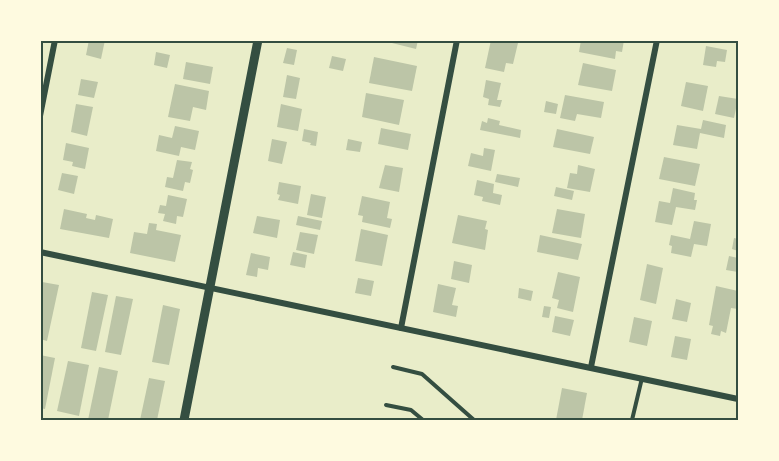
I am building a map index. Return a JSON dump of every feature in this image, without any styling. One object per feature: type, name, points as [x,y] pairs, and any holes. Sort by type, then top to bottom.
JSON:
[{"type":"street","points":[[40,116],[55,40]]},
{"type":"street","points":[[184,420],[258,40]]},
{"type":"street","points":[[401,328],[457,40]]},
{"type":"street","points":[[591,367],[657,40]]},
{"type":"street","points":[[40,252],[738,399]]},
{"type":"lane","points":[[393,367],[422,374],[474,420]]},
{"type":"lane","points":[[632,420],[642,378]]},
{"type":"lane","points":[[386,405],[411,410],[423,420]]},
{"type":"building","points":[[89,40],[105,40],[101,59],[86,55]]},
{"type":"building","points":[[380,40],[418,40],[416,49]]},
{"type":"building","points":[[491,40],[518,43],[513,64],[506,63],[504,72],[485,68]]},
{"type":"building","points":[[581,40],[597,42],[598,40],[624,40],[622,52],[616,51],[615,59],[579,52]]},
{"type":"building","points":[[706,46],[727,50],[725,62],[717,61],[716,67],[703,65]]},
{"type":"building","points":[[287,48],[297,50],[294,65],[283,63]]},
{"type":"building","points":[[156,52],[170,55],[167,68],[154,65]]},
{"type":"building","points":[[332,56],[346,59],[343,71],[329,68]]},
{"type":"building","points":[[374,57],[417,66],[412,91],[369,83]]},
{"type":"building","points":[[186,62],[213,67],[210,84],[183,79]]},
{"type":"building","points":[[583,63],[616,70],[612,91],[578,85]]},
{"type":"building","points":[[287,75],[300,78],[296,99],[283,97]]},
{"type":"building","points":[[81,79],[98,82],[94,98],[78,95]]},
{"type":"building","points":[[486,80],[501,83],[497,100],[502,100],[500,107],[488,105],[489,99],[483,97]]},
{"type":"building","points":[[686,82],[708,86],[703,111],[681,106]]},
{"type":"building","points":[[175,84],[209,91],[206,110],[193,107],[190,121],[168,117]]},
{"type":"building","points":[[366,93],[404,100],[399,125],[362,117]]},
{"type":"building","points":[[565,95],[604,102],[601,118],[577,114],[575,121],[560,118]]},
{"type":"building","points":[[719,96],[738,99],[734,118],[715,114]]},
{"type":"building","points":[[546,101],[558,104],[556,114],[544,112]]},
{"type":"building","points":[[76,104],[93,107],[87,136],[71,132]]},
{"type":"building","points":[[281,104],[302,109],[298,131],[277,127]]},
{"type":"building","points":[[488,118],[500,121],[499,125],[521,130],[520,138],[480,130],[482,121],[487,123]]},
{"type":"building","points":[[703,120],[726,125],[724,138],[700,133],[697,149],[673,145],[677,125],[701,129]]},
{"type":"building","points":[[175,126],[199,131],[195,150],[181,147],[179,156],[156,151],[159,135],[172,138]]},
{"type":"building","points":[[381,128],[411,134],[408,150],[378,144]]},
{"type":"building","points":[[304,129],[318,132],[316,146],[302,141]]},
{"type":"building","points":[[557,129],[594,137],[590,154],[553,147]]},
{"type":"building","points":[[272,139],[287,142],[282,164],[268,161]]},
{"type":"building","points":[[348,139],[362,142],[360,152],[346,150]]},
{"type":"building","points":[[66,143],[89,148],[85,169],[72,166],[73,162],[63,160]]},
{"type":"building","points":[[484,148],[495,150],[491,171],[468,166],[471,153],[483,156]]},
{"type":"building","points":[[664,157],[700,164],[695,186],[659,179]]},
{"type":"building","points":[[177,160],[192,162],[190,183],[185,182],[183,191],[165,187],[167,177],[173,178]]},
{"type":"building","points":[[385,165],[403,168],[399,192],[379,188]]},
{"type":"building","points":[[578,165],[595,169],[590,192],[567,188],[570,173],[577,174]]},
{"type":"building","points":[[62,173],[78,176],[74,194],[58,190]]},
{"type":"building","points":[[497,174],[520,178],[518,187],[495,182]]},
{"type":"building","points":[[477,180],[494,184],[493,193],[502,195],[500,205],[482,201],[483,197],[474,195]]},
{"type":"building","points":[[279,182],[301,186],[298,204],[278,200]]},
{"type":"building","points":[[556,187],[574,191],[572,200],[554,196]]},
{"type":"building","points":[[673,188],[695,193],[694,200],[697,200],[695,210],[676,207],[672,225],[655,222],[659,201],[670,203]]},
{"type":"building","points":[[311,194],[326,197],[322,218],[307,215]]},
{"type":"building","points":[[168,195],[187,199],[183,217],[177,216],[176,224],[163,221],[165,214],[158,213],[160,205],[166,206]]},
{"type":"building","points":[[362,196],[390,202],[387,218],[392,219],[390,228],[362,222],[363,216],[358,215]]},
{"type":"building","points":[[64,209],[87,214],[86,218],[95,220],[96,215],[113,219],[109,238],[60,229]]},
{"type":"building","points":[[557,209],[585,214],[581,238],[552,233]]},
{"type":"building","points":[[458,215],[487,221],[485,250],[452,243]]},
{"type":"building","points":[[257,216],[280,220],[277,238],[253,233]]},
{"type":"building","points":[[298,216],[322,221],[320,230],[296,225]]},
{"type":"building","points":[[694,221],[711,224],[707,246],[694,244],[691,257],[671,253],[672,246],[669,245],[671,235],[690,239]]},
{"type":"building","points":[[149,223],[157,224],[156,230],[181,235],[175,262],[130,253],[134,232],[147,234]]},
{"type":"building","points":[[361,229],[388,235],[382,266],[355,261]]},
{"type":"building","points":[[300,232],[318,235],[314,254],[296,250]]},
{"type":"building","points":[[540,235],[582,244],[578,260],[537,252]]},
{"type":"building","points":[[734,238],[738,239],[738,251],[732,249]]},
{"type":"building","points":[[293,252],[307,255],[305,268],[290,265]]},
{"type":"building","points":[[251,253],[270,257],[268,270],[258,268],[257,277],[246,275]]},
{"type":"building","points":[[729,256],[738,258],[738,272],[726,270]]},
{"type":"building","points":[[454,261],[472,265],[469,283],[451,279]]},
{"type":"building","points":[[647,264],[663,268],[656,304],[640,300]]},
{"type":"building","points":[[558,272],[580,277],[573,312],[557,308],[559,300],[552,298]]},
{"type":"building","points":[[358,278],[374,281],[371,296],[355,293]]},
{"type":"building","points":[[42,282],[59,285],[47,341],[40,339]]},
{"type":"building","points":[[438,284],[456,288],[452,305],[458,306],[456,317],[433,312]]},
{"type":"building","points":[[716,286],[738,291],[738,309],[731,308],[726,333],[721,331],[720,336],[711,334],[713,326],[709,325]]},
{"type":"building","points":[[519,288],[533,291],[531,301],[518,298]]},
{"type":"building","points":[[92,292],[108,295],[96,351],[81,348]]},
{"type":"building","points":[[116,296],[133,299],[121,355],[105,352]]},
{"type":"building","points":[[676,299],[691,303],[687,322],[672,319]]},
{"type":"building","points":[[163,305],[180,309],[169,365],[152,362]]},
{"type":"building","points":[[544,306],[551,307],[549,318],[542,317]]},
{"type":"building","points":[[555,316],[574,320],[570,336],[552,332]]},
{"type":"building","points":[[634,317],[652,321],[647,346],[629,342]]},
{"type":"building","points":[[675,336],[691,339],[687,360],[671,357]]},
{"type":"building","points":[[40,355],[55,358],[45,409],[40,408]]},
{"type":"building","points":[[68,361],[89,365],[79,416],[57,411]]},
{"type":"building","points":[[99,367],[118,371],[108,420],[88,420]]},
{"type":"building","points":[[149,378],[165,381],[157,420],[140,420]]},
{"type":"building","points":[[562,388],[587,393],[582,420],[556,420]]}]
